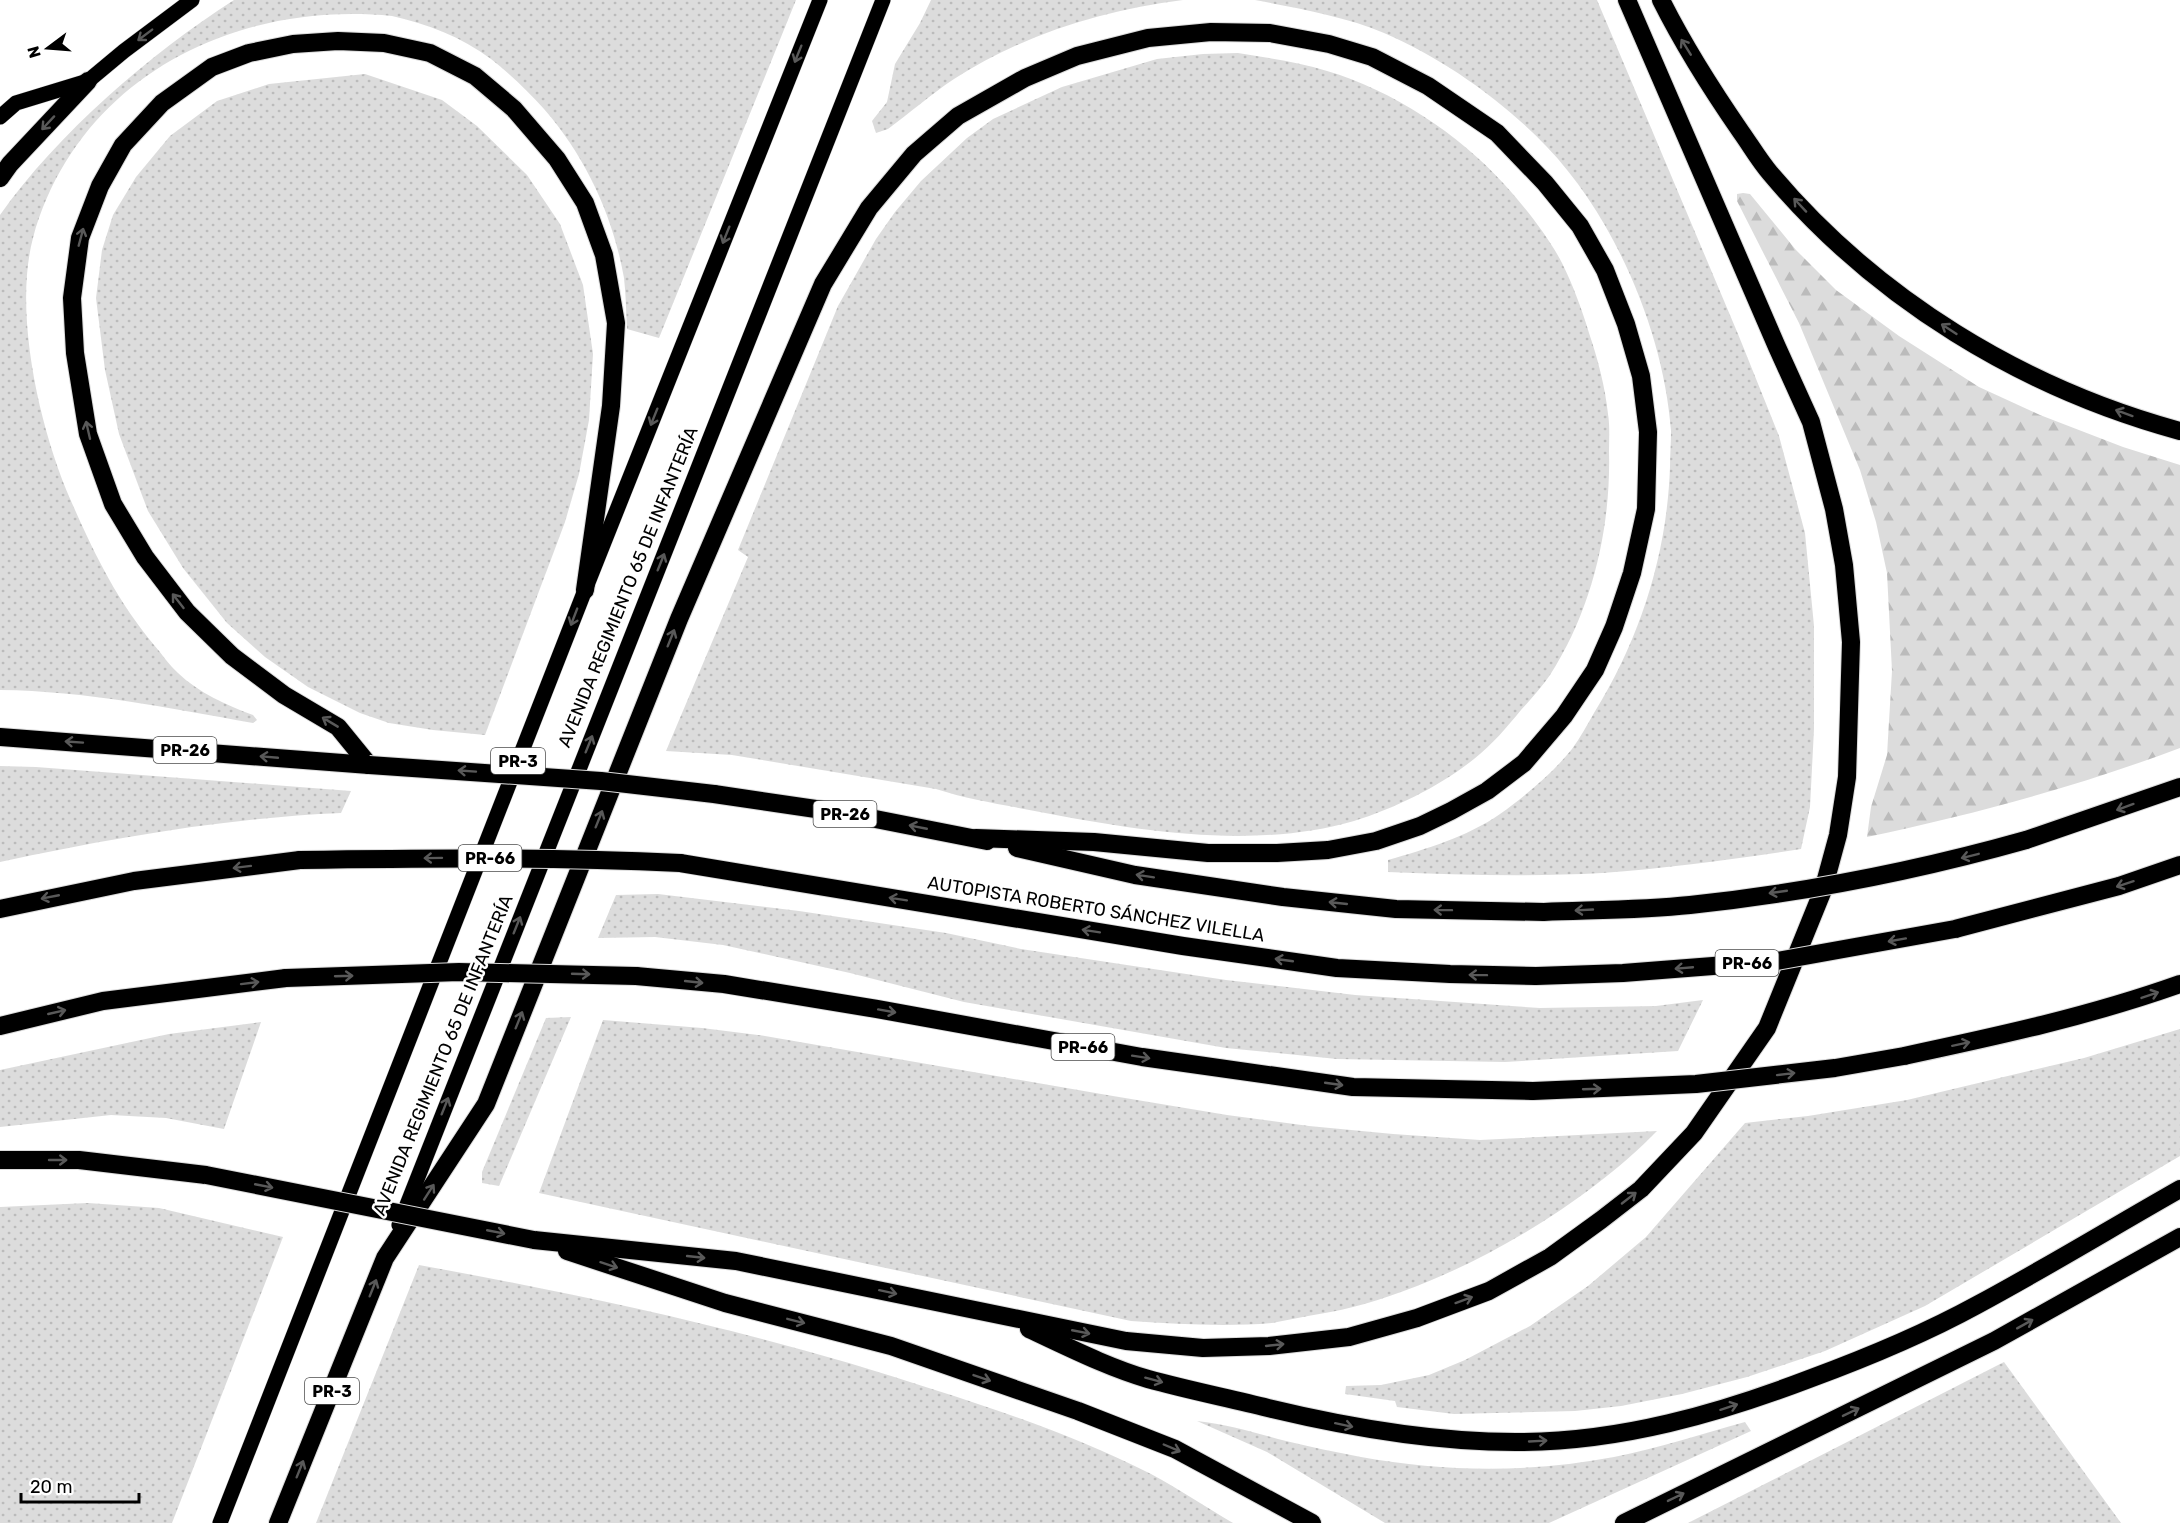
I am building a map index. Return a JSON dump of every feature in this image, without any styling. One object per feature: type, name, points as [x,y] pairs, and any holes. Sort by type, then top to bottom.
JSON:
[{"type":"highway","points":[[0,1160],[79,1160],[206,1175],[534,1240],[736,1261],[1126,1341],[1203,1348],[1269,1346],[1349,1336],[1417,1318],[1489,1291],[1550,1257],[1641,1189],[1695,1133],[1767,1028],[1823,890],[1838,835],[1847,777],[1851,642],[1844,565],[1834,509],[1811,422],[1627,0]]},
{"type":"highway","points":[[1661,0],[1722,104],[1769,172],[1826,233],[1876,278],[1948,329],[2013,367],[2075,395],[2180,431]]},
{"type":"highway","points":[[385,1258],[486,1104],[679,619],[823,284],[869,208],[914,154],[958,117],[1025,78],[1077,56],[1148,38],[1210,32],[1270,33],[1329,44],[1372,57],[1428,86],[1497,133],[1545,183],[1580,226],[1605,270],[1626,324],[1641,376],[1648,432],[1646,509],[1632,573],[1614,627],[1595,670],[1564,716],[1524,763],[1487,791],[1451,811],[1420,826],[1376,841],[1328,850],[1209,853],[1094,842],[976,838]]},
{"type":"highway","points":[[369,765],[338,727],[284,695],[232,656],[187,612],[145,557],[113,504],[88,434],[75,353],[72,298],[80,238],[100,186],[123,145],[162,103],[212,67],[249,53],[293,44],[338,41],[384,43],[429,53],[475,76],[514,109],[557,159],[585,203],[604,255],[616,323],[611,406],[585,590]]},
{"type":"highway","points":[[0,178],[10,164],[88,81]]},
{"type":"highway","name":"PR-26","points":[[0,737],[601,781],[850,814],[976,838]]},
{"type":"highway","points":[[976,838],[1135,875],[1283,897],[1396,909],[1544,912],[1689,905],[1824,886],[1967,856],[2026,840],[2180,787]]},
{"type":"highway","name":"AUTOPISTA ROBERTO SÁNCHEZ VILELLA","points":[[0,909],[134,881],[300,860],[602,859],[680,863],[1183,946],[1337,968],[1536,976],[1623,973],[1777,961],[1955,930],[2119,886],[2180,865]]},
{"type":"highway","name":"PR-66","points":[[0,1026],[103,1001],[286,978],[459,972],[636,976],[724,984],[1142,1057],[1353,1087],[1533,1091],[1696,1084],[1836,1068],[2027,1030],[2125,1004],[2180,984]]},
{"type":"highway","points":[[1004,1317],[1088,1356],[1147,1378],[1285,1412],[1371,1430],[1446,1439],[1522,1442],[1575,1439],[1661,1426],[1714,1412],[1845,1366],[1903,1341],[1976,1305],[2180,1189]]},
{"type":"highway","points":[[1624,1523],[1994,1341],[2180,1237]]},
{"type":"highway","points":[[534,1240],[725,1303],[891,1346],[1078,1412],[1175,1449],[1312,1523]]},
{"type":"highway","name":"AVENIDA REGIMIENTO 65 DE INFANTERÍA","points":[[278,1523],[385,1258]]},
{"type":"main road","points":[[0,117],[16,103],[88,81],[123,51],[192,0]]},
{"type":"main road","name":"AVENIDA REGIMIENTO 65 DE INFANTERÍA","points":[[220,1523],[585,590],[820,0]]},
{"type":"main road","name":"AVENIDA REGIMIENTO 65 DE INFANTERÍA","points":[[385,1258],[883,0]]},
{"type":"green space","points":[[234,0],[796,0],[659,338],[627,329],[624,278],[613,232],[596,188],[573,147],[544,109],[519,83],[480,51],[456,38],[431,27],[392,16],[332,15],[274,22],[219,38],[168,62],[123,95],[85,135],[54,183],[33,238],[26,301],[28,336],[40,407],[49,441],[71,501],[98,558],[128,611],[169,663],[186,680],[213,698],[253,715],[257,720],[253,723],[159,706],[64,693],[0,690],[0,215],[49,155],[107,97],[170,45]]},
{"type":"green space","points":[[931,0],[1183,0],[1123,10],[1035,37],[980,63],[937,91],[888,129],[876,133],[872,121],[887,102],[895,64]]},
{"type":"green space","points":[[1255,0],[1597,0],[1779,436],[1805,533],[1814,626],[1814,729],[1810,807],[1801,849],[1702,863],[1602,873],[1495,875],[1388,872],[1388,860],[1460,836],[1500,814],[1556,767],[1572,749],[1586,727],[1625,656],[1657,564],[1668,500],[1670,467],[1671,431],[1666,394],[1647,317],[1614,242],[1572,176],[1530,130],[1471,82],[1406,43],[1353,22]]},
{"type":"green space","points":[[1238,53],[1306,65],[1351,79],[1400,102],[1423,116],[1466,148],[1504,184],[1543,232],[1566,271],[1583,315],[1603,383],[1609,423],[1609,481],[1602,539],[1588,596],[1565,650],[1540,688],[1487,748],[1461,769],[1432,787],[1386,810],[1354,821],[1316,830],[1277,834],[1237,836],[1197,834],[1117,826],[988,802],[936,789],[732,755],[666,751],[748,557],[738,550],[838,306],[876,239],[895,212],[921,181],[967,138],[993,119],[1062,87],[1157,59]]},
{"type":"green space","points":[[365,74],[442,100],[477,126],[527,175],[560,224],[583,285],[593,354],[589,420],[579,474],[565,522],[485,735],[389,723],[360,713],[308,687],[265,657],[227,623],[183,568],[148,511],[119,434],[105,370],[96,298],[102,250],[113,215],[136,177],[170,136],[217,101],[269,84]]},
{"type":"green space","points":[[1737,194],[1750,194],[1796,250],[1836,290],[1899,336],[1979,387],[2040,415],[2123,447],[2180,465],[2180,748],[2025,798],[1867,837],[1871,807],[1887,755],[1892,671],[1887,573],[1876,522],[1860,470],[1799,323],[1737,201]]},
{"type":"green space","points":[[0,766],[351,791],[341,813],[255,819],[169,830],[0,862]]},
{"type":"green space","points":[[658,894],[799,911],[946,933],[1021,949],[1226,980],[1355,995],[1540,1008],[1656,1006],[1703,1000],[1678,1051],[1505,1062],[1337,1059],[1226,1048],[964,1002],[850,973],[723,945],[655,937],[598,938],[616,895]]},
{"type":"green space","points":[[571,1017],[499,1186],[482,1183],[482,1172],[546,1018]]},
{"type":"green space","points":[[603,1020],[765,1036],[1227,1115],[1309,1126],[1480,1140],[1657,1131],[1627,1160],[1593,1187],[1516,1238],[1476,1260],[1393,1295],[1347,1308],[1272,1323],[1219,1325],[1131,1321],[539,1193]]},
{"type":"green space","points":[[261,1022],[224,1129],[166,1118],[111,1115],[0,1127],[0,1070],[169,1034]]},
{"type":"green space","points":[[2180,1029],[2180,1156],[1925,1306],[1825,1351],[1747,1377],[1682,1394],[1621,1406],[1575,1411],[1454,1414],[1397,1407],[1395,1401],[1345,1394],[1346,1386],[1381,1385],[1429,1375],[1465,1360],[1530,1326],[1588,1286],[1646,1237],[1745,1123],[1808,1116],[1907,1100],[2084,1058]]},
{"type":"green space","points":[[88,1203],[159,1208],[283,1237],[172,1523],[0,1523],[0,1207]]},
{"type":"green space","points":[[419,1265],[550,1290],[680,1319],[808,1351],[872,1370],[1017,1417],[1099,1449],[1151,1474],[1233,1523],[316,1523]]},
{"type":"green space","points":[[2004,1362],[2121,1523],[1688,1523]]},
{"type":"green space","points":[[1197,1421],[1361,1457],[1424,1466],[1487,1469],[1551,1466],[1614,1457],[1745,1422],[1751,1431],[1549,1523],[1385,1523],[1267,1452]]}]
